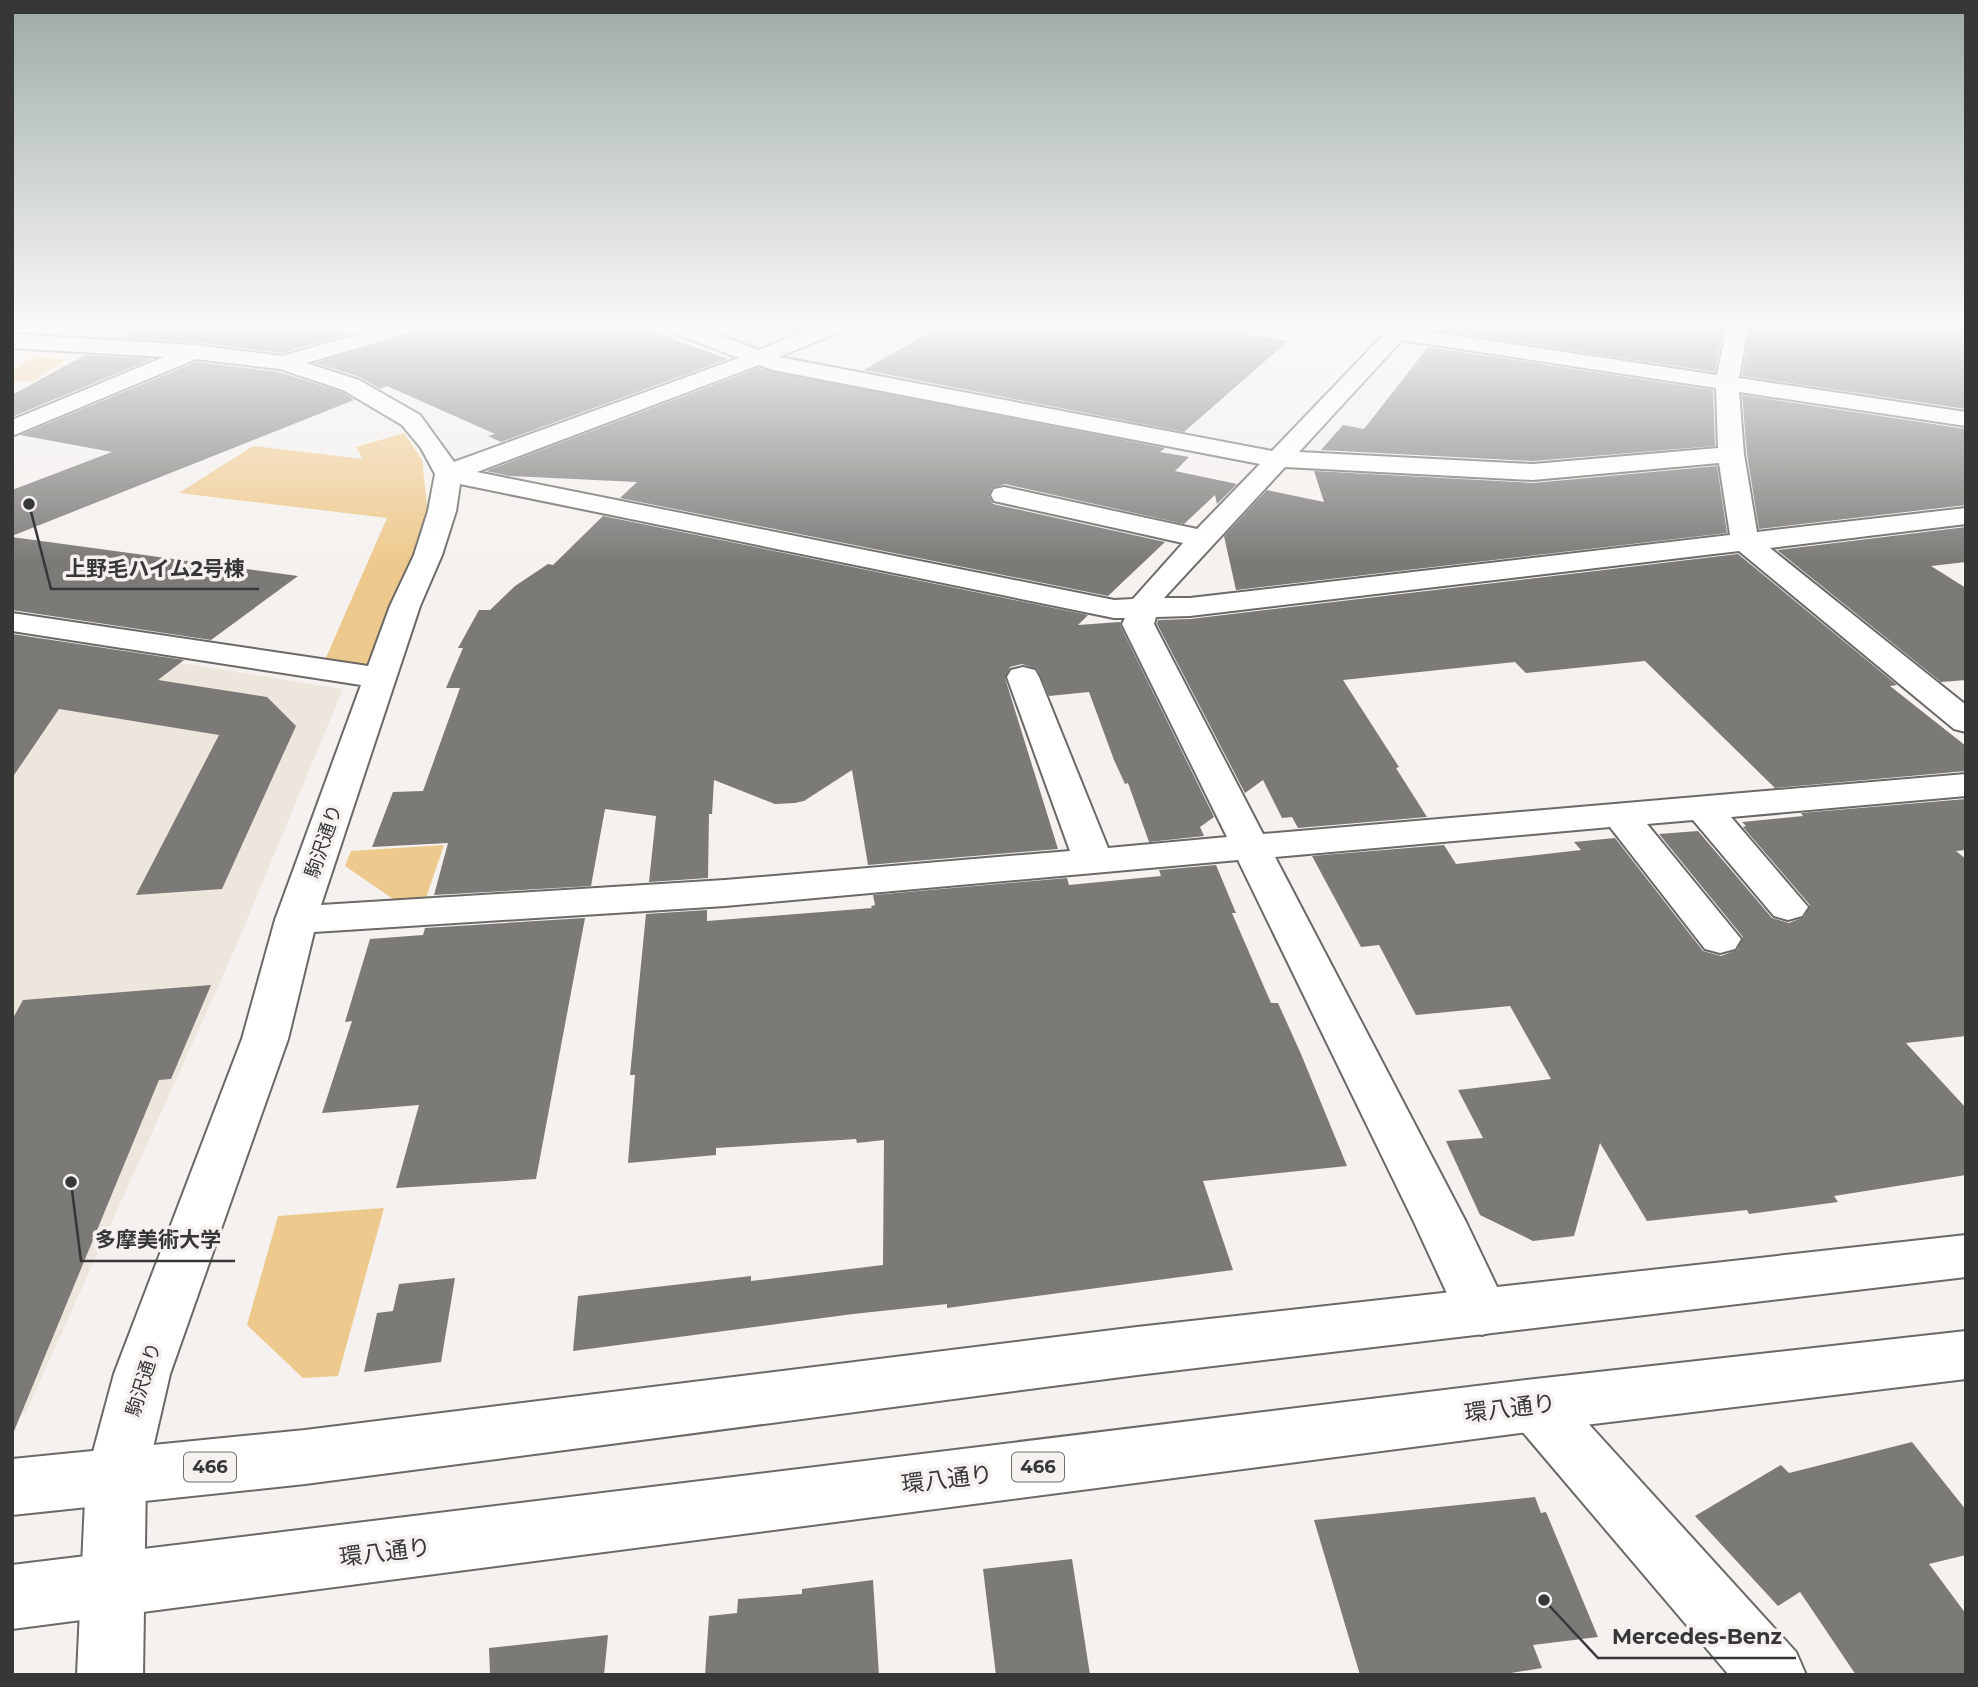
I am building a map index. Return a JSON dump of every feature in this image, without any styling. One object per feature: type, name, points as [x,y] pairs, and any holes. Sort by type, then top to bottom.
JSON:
[{"type":"main road","points":[[12,429],[69,405]]},
{"type":"main road","points":[[385,405],[411,420],[432,446],[448,474],[1114,609],[1145,610],[1204,605],[1966,516]]},
{"type":"main road","points":[[448,474],[633,405]]},
{"type":"main road","points":[[998,405],[1276,459],[1533,472],[1731,454]]},
{"type":"main road","points":[[1327,405],[1150,596],[1139,624],[1450,1242],[1482,1312]]},
{"type":"main road","points":[[1728,405],[1731,454],[1745,542],[1966,722]]},
{"type":"main road","points":[[1871,405],[1966,419]]},
{"type":"main road","name":"駒沢通り","points":[[110,1675],[116,1478],[142,1374],[265,1039],[296,920],[405,606],[428,555],[442,511],[448,474]]},
{"type":"main road","points":[[1004,495],[1202,539]]},
{"type":"main road","points":[[12,622],[379,678]]},
{"type":"main road","points":[[1023,677],[1093,860]]},
{"type":"main road","points":[[296,920],[725,893],[1966,785]]},
{"type":"main road","points":[[1702,807],[1788,907]]},
{"type":"main road","points":[[1619,815],[1720,939]]},
{"type":"main road","name":"466","points":[[12,1487],[116,1478],[386,1447],[1137,1351],[1966,1256]]},
{"type":"main road","name":"環八通り","points":[[12,1597],[1535,1405],[1966,1355]]},
{"type":"main road","points":[[1535,1405],[1773,1675]]},
{"type":"shaded area","points":[[404,433],[422,460],[428,514],[369,667],[325,660],[387,518],[179,493],[253,446],[363,459],[356,447]]},
{"type":"shaded area","points":[[12,636],[343,689],[234,951],[26,1412],[12,1414]]},
{"type":"shaded area","points":[[444,845],[426,898],[396,901],[345,866],[351,851]]},
{"type":"shaded area","points":[[384,1208],[338,1376],[303,1378],[247,1325],[278,1216]]},
{"type":"building","points":[[12,405],[42,405],[12,417]]},
{"type":"building","points":[[93,405],[342,405],[12,536],[12,490],[112,452],[20,435]]},
{"type":"building","points":[[429,405],[603,405],[501,442],[488,436],[495,434]]},
{"type":"building","points":[[661,405],[945,405],[1165,448],[1160,452],[1189,457],[1175,471],[1237,484],[1217,504],[1215,495],[1184,524],[1005,484],[992,488],[989,496],[993,504],[1165,542],[1108,596],[620,498],[637,482],[510,476],[486,471]]},
{"type":"building","points":[[1043,405],[1215,405],[1184,432]]},
{"type":"building","points":[[1383,405],[1714,405],[1715,446],[1533,461],[1321,450],[1343,425],[1364,429]]},
{"type":"building","points":[[1743,405],[1806,405],[1966,429],[1966,505],[1759,529],[1747,454]]},
{"type":"building","points":[[1937,405],[1966,405],[1966,409]]},
{"type":"building","points":[[1717,466],[1727,533],[1236,590],[1224,536],[1267,490],[1324,502],[1314,471],[1533,483]]},
{"type":"building","points":[[603,516],[1088,615],[1078,625],[1120,622],[1214,817],[1200,827],[1204,836],[1149,842],[1128,783],[1125,784],[1114,760],[1089,692],[1049,696],[1037,669],[1022,664],[1010,667],[1005,678],[1058,849],[868,865],[852,770],[804,801],[795,803],[775,804],[714,780],[712,814],[709,814],[708,878],[649,882],[656,816],[605,809],[591,886],[434,895],[448,843],[372,847],[393,792],[423,791],[460,688],[446,688],[463,648],[458,648],[479,610],[490,610],[515,586],[548,564],[553,565]]},
{"type":"building","points":[[1966,527],[1966,562],[1931,566],[1966,588],[1966,680],[1941,682],[1777,550]]},
{"type":"building","points":[[12,537],[298,576],[211,640],[12,610]]},
{"type":"building","points":[[1738,554],[1897,685],[1890,686],[1966,746],[1966,771],[1775,788],[1645,661],[1526,673],[1515,662],[1343,680],[1399,767],[1396,768],[1427,817],[1298,828],[1292,817],[1282,818],[1263,780],[1245,793],[1157,624],[1158,620],[1190,619]]},
{"type":"building","points":[[12,634],[184,660],[158,680],[267,697],[296,726],[222,889],[136,895],[219,735],[59,709],[12,778]]},
{"type":"building","points":[[1966,799],[1966,850],[1956,851],[1966,859],[1966,1036],[1906,1043],[1966,1108],[1966,1175],[1834,1196],[1838,1202],[1749,1214],[1747,1210],[1647,1221],[1600,1143],[1574,1236],[1533,1241],[1480,1215],[1446,1141],[1483,1138],[1458,1090],[1551,1079],[1510,1006],[1416,1015],[1379,945],[1361,947],[1312,856],[1444,845],[1456,864],[1581,850],[1574,842],[1615,838],[1703,951],[1721,956],[1737,950],[1743,937],[1659,834],[1698,831],[1772,918],[1789,923],[1804,917],[1810,905],[1743,827],[1746,826],[1742,822],[1803,816],[1801,813]]},
{"type":"building","points":[[1216,865],[1236,913],[1232,913],[1271,1003],[1278,1003],[1347,1166],[1203,1181],[1233,1270],[947,1308],[947,1304],[853,1314],[573,1351],[578,1296],[751,1276],[751,1281],[883,1265],[884,1140],[857,1143],[856,1139],[716,1148],[716,1155],[628,1163],[635,1075],[630,1075],[646,914],[707,910],[707,921],[872,908],[871,906],[875,905],[873,895],[1067,878],[1069,885],[1161,876],[1159,870]]},
{"type":"building","points":[[585,918],[536,1179],[396,1188],[419,1105],[322,1113],[352,1021],[345,1022],[370,939],[423,935],[425,928]]},
{"type":"building","points":[[211,985],[171,1079],[159,1080],[12,1436],[12,1020],[23,1000]]},
{"type":"building","points":[[455,1278],[441,1362],[364,1372],[377,1313],[393,1311],[399,1284]]},
{"type":"building","points":[[1912,1442],[1966,1510],[1966,1555],[1929,1564],[1966,1614],[1966,1675],[1856,1675],[1800,1592],[1778,1606],[1695,1516],[1781,1465],[1789,1473]]},
{"type":"building","points":[[1535,1497],[1541,1513],[1546,1512],[1598,1637],[1533,1645],[1542,1668],[1499,1675],[1360,1675],[1314,1520]]},
{"type":"building","points":[[1072,1559],[1090,1675],[996,1675],[983,1569]]},
{"type":"building","points":[[873,1580],[879,1675],[705,1675],[709,1616],[737,1613],[738,1599],[802,1594],[802,1589]]},
{"type":"building","points":[[608,1635],[604,1675],[490,1675],[489,1648]]},
{"type":"place","name":"上野毛ハイム2号棟","points":[[29,504]]},
{"type":"place","name":"多摩美術大学","points":[[71,1182]]},
{"type":"place","name":"Mercedes-Benz","points":[[1544,1600]]}]
